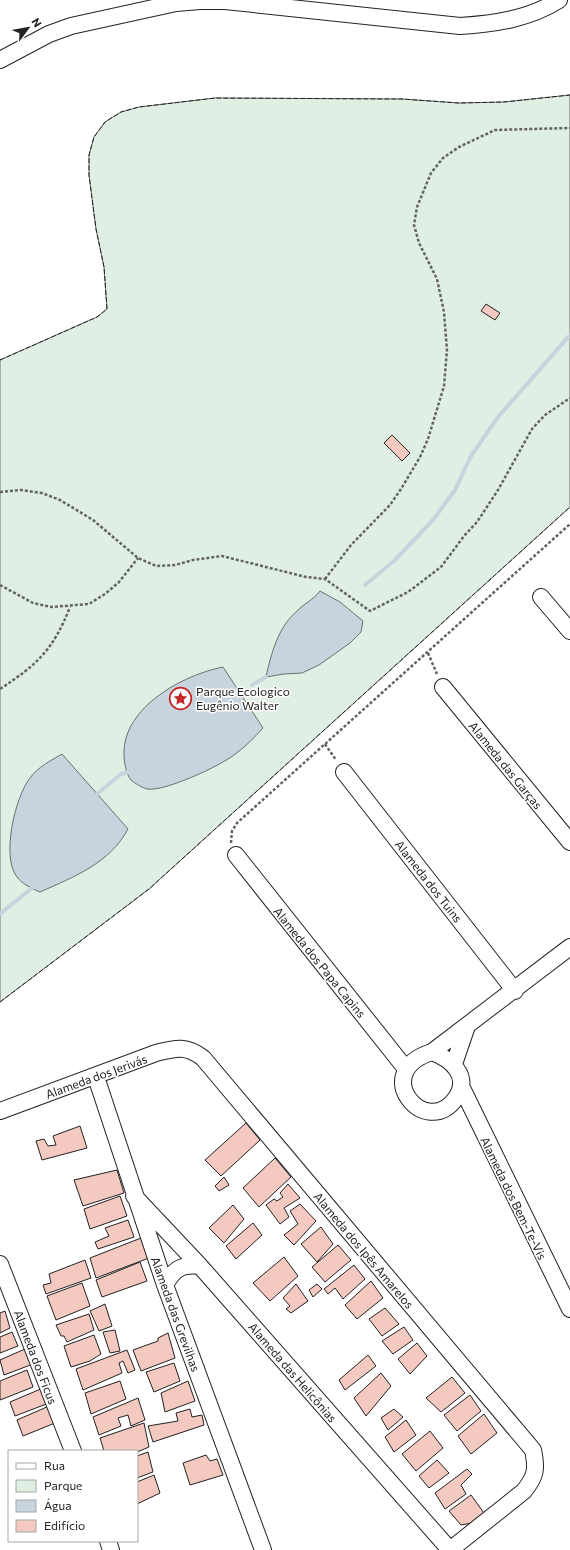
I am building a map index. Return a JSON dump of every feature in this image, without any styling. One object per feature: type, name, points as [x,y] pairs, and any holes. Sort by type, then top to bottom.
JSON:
[{"type":"street","points":[[0,60],[49,34],[71,26],[176,3],[200,0],[225,1],[460,26],[485,25],[506,21],[527,15],[558,0]]},
{"type":"street","points":[[541,596],[570,631]]},
{"type":"street","name":"Alameda das Garças","points":[[443,687],[570,842]]},
{"type":"street","name":"Alameda dos Tuins","points":[[344,772],[515,990]]},
{"type":"street","name":"Alameda dos Papa Capins","points":[[236,855],[406,1069]]},
{"type":"street","points":[[432,1052],[445,1057],[454,1064],[459,1074],[460,1086],[457,1096],[450,1105],[440,1110],[429,1112],[418,1108],[410,1101],[404,1091],[403,1080],[406,1069],[413,1060],[432,1052],[515,990],[568,953]]},
{"type":"street","points":[[454,1064],[467,1026]]},
{"type":"street","name":"Alameda dos Jerivás","points":[[0,1111],[156,1053],[174,1049],[194,1051]]},
{"type":"street","name":"Alameda dos Ipês Amarelos","points":[[194,1051],[203,1058],[533,1450],[536,1465],[533,1480],[524,1491],[450,1550]]},
{"type":"street","name":"Alameda das Grevilhas","points":[[96,1076],[134,1196],[165,1285],[263,1550]]},
{"type":"street","name":"Alameda dos Bem-Te-Vis","points":[[460,1086],[570,1309]]},
{"type":"street","name":"Alameda das Helicônias","points":[[134,1196],[200,1266],[450,1550]]},
{"type":"street","name":"Alameda dos Ficus","points":[[0,1264],[73,1450]]},
{"type":"street","points":[[165,1285],[172,1272],[181,1267],[190,1265],[200,1266]]},
{"type":"path","points":[[325,579],[347,550],[390,505],[401,489],[425,445],[444,386],[447,350],[441,294],[437,279],[418,243],[414,225],[417,207],[431,173],[443,158],[459,147],[495,130],[570,128]]},
{"type":"path","points":[[0,492],[21,490],[35,492],[60,500],[93,520],[138,558],[156,566],[175,565],[193,560],[222,556],[306,577],[325,579],[370,611],[393,600],[427,579],[441,567],[464,536],[477,522],[498,490],[532,429],[545,415],[570,398]]},
{"type":"path","points":[[236,855],[230,838],[237,823],[570,524]]},
{"type":"path","points":[[0,586],[33,603],[51,607],[70,607],[89,604],[105,594],[119,582],[138,558]]},
{"type":"path","points":[[0,689],[43,656],[55,640],[70,607]]},
{"type":"path","points":[[428,652],[443,687]]},
{"type":"path","points":[[325,744],[344,772]]},
{"type":"green space","name":"Parque Ecologico Eugênio Walter","points":[[570,95],[570,507],[149,889],[0,1002],[0,360],[97,317],[107,309],[104,267],[96,229],[89,175],[89,155],[94,137],[105,122],[121,112],[139,107],[215,98],[402,99],[459,103],[504,102]]},
{"type":"water","points":[[320,591],[340,602],[363,621],[361,632],[350,643],[319,665],[302,673],[266,677],[276,641],[290,617],[315,597]]},
{"type":"water","points":[[223,667],[263,728],[242,749],[227,760],[192,777],[155,789],[147,789],[132,781],[128,775],[124,761],[126,737],[133,722],[144,708],[158,696],[191,677]]},
{"type":"water","points":[[62,754],[128,829],[111,851],[90,868],[66,881],[40,892],[22,882],[12,868],[10,842],[12,827],[19,799],[30,778],[40,767]]},
{"type":"building","points":[[486,304],[500,313],[495,320],[481,311]]},
{"type":"building","points":[[392,435],[410,453],[402,461],[384,443]]},
{"type":"building","points":[[246,1123],[260,1140],[221,1176],[205,1160]]},
{"type":"building","points":[[80,1126],[87,1148],[42,1160],[36,1141],[44,1139],[48,1146],[56,1145],[53,1136]]},
{"type":"building","points":[[275,1158],[291,1177],[259,1207],[243,1188]]},
{"type":"building","points":[[117,1170],[124,1193],[83,1206],[74,1180]]},
{"type":"building","points":[[224,1177],[229,1185],[219,1191],[215,1186]]},
{"type":"building","points":[[288,1184],[300,1198],[284,1208],[289,1217],[280,1224],[266,1205],[274,1199],[277,1201],[283,1197],[280,1193]]},
{"type":"building","points":[[120,1196],[127,1216],[90,1229],[84,1209]]},
{"type":"building","points":[[300,1204],[316,1221],[294,1245],[284,1235],[298,1224],[290,1211]]},
{"type":"building","points":[[233,1205],[244,1219],[224,1243],[209,1228]]},
{"type":"building","points":[[128,1220],[134,1237],[98,1249],[95,1242],[109,1236],[105,1228]]},
{"type":"building","points":[[253,1223],[262,1235],[236,1259],[226,1246]]},
{"type":"building","points":[[321,1227],[333,1244],[317,1262],[301,1244]]},
{"type":"building","points":[[141,1238],[149,1258],[96,1278],[90,1258]]},
{"type":"building","points":[[338,1245],[351,1260],[325,1282],[312,1267]]},
{"type":"building","points":[[284,1257],[298,1276],[270,1301],[253,1283]]},
{"type":"building","points":[[85,1260],[91,1278],[46,1294],[43,1285],[51,1283],[49,1274]]},
{"type":"building","points":[[140,1262],[147,1281],[102,1297],[96,1280]]},
{"type":"building","points":[[354,1265],[365,1279],[343,1299],[335,1288],[328,1294],[324,1289]]},
{"type":"building","points":[[371,1281],[383,1298],[357,1319],[345,1305]]},
{"type":"building","points":[[82,1283],[90,1306],[56,1320],[47,1296]]},
{"type":"building","points":[[296,1284],[308,1301],[291,1313],[286,1309],[290,1306],[283,1298]]},
{"type":"building","points":[[317,1284],[322,1289],[313,1297],[309,1290]]},
{"type":"building","points":[[105,1304],[112,1326],[99,1331],[90,1311]]},
{"type":"building","points":[[385,1308],[399,1324],[382,1336],[369,1319]]},
{"type":"building","points":[[5,1311],[10,1328],[0,1333],[0,1313]]},
{"type":"building","points":[[89,1314],[94,1330],[67,1342],[64,1336],[61,1336],[56,1325]]},
{"type":"building","points":[[404,1327],[413,1340],[393,1354],[382,1341]]},
{"type":"building","points":[[115,1330],[120,1351],[110,1353],[103,1332]]},
{"type":"building","points":[[12,1332],[18,1346],[0,1353],[0,1337]]},
{"type":"building","points":[[168,1333],[175,1358],[141,1371],[133,1350],[158,1341],[158,1338]]},
{"type":"building","points":[[94,1335],[101,1354],[90,1361],[71,1367],[64,1346]]},
{"type":"building","points":[[417,1343],[427,1356],[410,1374],[398,1359]]},
{"type":"building","points":[[25,1349],[33,1364],[4,1375],[0,1360]]},
{"type":"building","points":[[127,1350],[135,1370],[128,1373],[123,1361],[119,1363],[122,1373],[83,1390],[76,1369]]},
{"type":"building","points":[[368,1355],[376,1366],[345,1390],[339,1380]]},
{"type":"building","points":[[174,1363],[180,1381],[154,1392],[146,1372]]},
{"type":"building","points":[[27,1370],[33,1387],[0,1400],[0,1381]]},
{"type":"building","points":[[381,1373],[391,1386],[366,1416],[354,1398]]},
{"type":"building","points":[[452,1377],[465,1393],[441,1412],[426,1398]]},
{"type":"building","points":[[120,1381],[126,1399],[91,1414],[85,1393]]},
{"type":"building","points":[[188,1381],[195,1401],[165,1412],[161,1393]]},
{"type":"building","points":[[43,1388],[49,1403],[15,1416],[10,1402]]},
{"type":"building","points":[[470,1395],[481,1411],[457,1431],[444,1415]]},
{"type":"building","points":[[138,1398],[145,1420],[131,1426],[128,1415],[118,1418],[121,1426],[99,1435],[93,1417]]},
{"type":"building","points":[[49,1406],[55,1423],[23,1436],[17,1420]]},
{"type":"building","points":[[190,1409],[192,1417],[202,1415],[204,1425],[153,1442],[148,1426],[178,1421],[176,1413]]},
{"type":"building","points":[[394,1409],[403,1417],[388,1430],[381,1418]]},
{"type":"building","points":[[484,1414],[497,1433],[471,1454],[458,1436]]},
{"type":"building","points":[[406,1420],[416,1435],[394,1452],[385,1437]]},
{"type":"building","points":[[144,1423],[149,1447],[138,1452],[138,1450],[104,1450],[100,1438]]},
{"type":"building","points":[[430,1431],[443,1448],[416,1471],[402,1454]]},
{"type":"building","points":[[148,1452],[153,1472],[138,1478],[138,1456]]},
{"type":"building","points":[[206,1455],[210,1461],[217,1459],[223,1475],[190,1485],[183,1463]]},
{"type":"building","points":[[437,1460],[449,1473],[429,1488],[419,1476]]},
{"type":"building","points":[[467,1469],[472,1474],[461,1485],[466,1494],[445,1509],[435,1493]]},
{"type":"building","points":[[154,1475],[160,1493],[138,1504],[138,1482]]},
{"type":"building","points":[[471,1495],[484,1513],[472,1523],[461,1525],[449,1511]]},
{"type":"waterway","points":[[365,585],[394,561],[433,520],[455,490],[471,456],[498,417],[570,335]]},
{"type":"waterway","points":[[252,685],[266,677]]},
{"type":"waterway","points":[[97,794],[121,774],[128,772]]},
{"type":"waterway","points":[[0,914],[32,888]]},
{"type":"fence","points":[[0,360],[97,317],[107,309],[104,267],[96,229],[89,175],[89,155],[94,137],[105,122],[121,112],[139,107],[215,98],[402,99],[459,103],[504,102],[570,95]]},
{"type":"fence","points":[[0,1002],[149,889],[570,507]]},
{"type":"place","name":"Parque Ecologico Eugênio Walter","points":[[180,698]]}]
